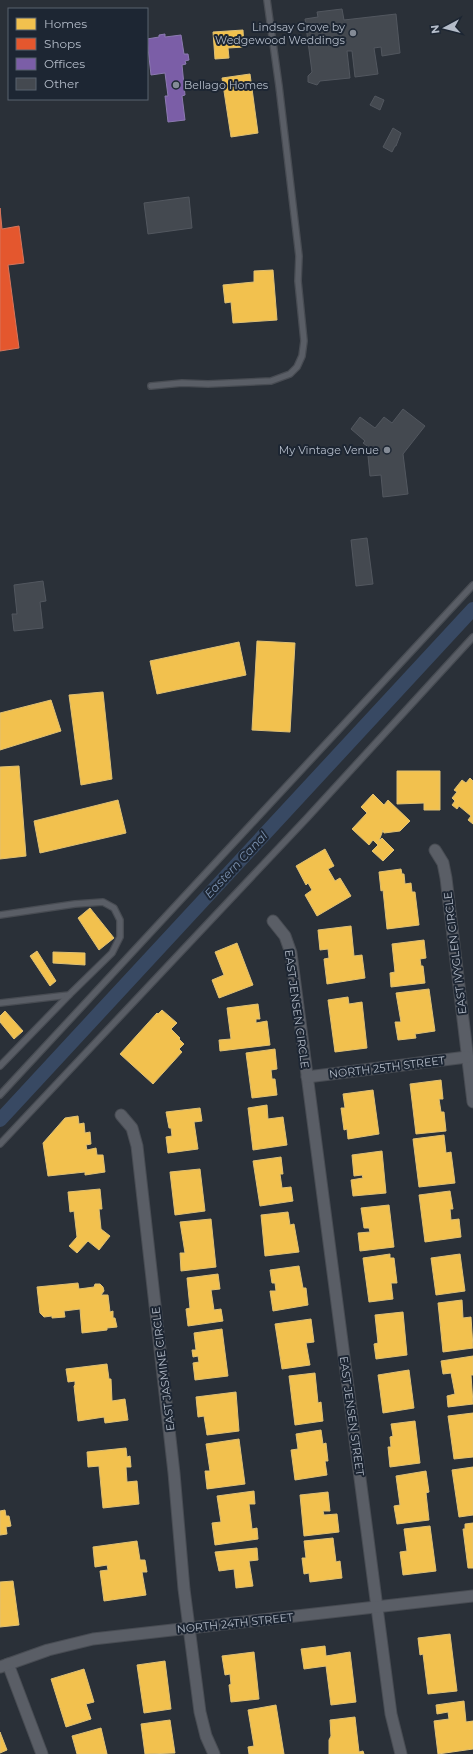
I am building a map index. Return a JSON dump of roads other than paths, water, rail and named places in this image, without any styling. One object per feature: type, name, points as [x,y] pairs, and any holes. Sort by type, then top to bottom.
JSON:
[{"type":"street","name":"EAST IVYGLEN CIRCLE","points":[[435,850],[443,863],[473,1102]]},
{"type":"street","name":"EAST JENSEN CIRCLE","points":[[273,921],[285,936],[291,953],[307,1077]]},
{"type":"street","name":"NORTH 25TH STREET","points":[[307,1077],[467,1057]]},
{"type":"street","name":"EAST JENSEN STREET","points":[[307,1077],[391,1714],[401,1754]]},
{"type":"street","name":"EAST JASMINE CIRCLE","points":[[121,1115],[132,1128],[137,1146],[174,1473],[182,1574],[202,1725],[214,1754]]},
{"type":"street","name":"NORTH 24TH STREET","points":[[4,1666],[48,1650],[92,1639],[473,1596]]},
{"type":"street","points":[[4,1666],[42,1754]]},
{"type":"lane","points":[[152,386],[182,383],[208,384],[271,381],[290,374],[297,367],[302,356],[304,341],[298,281],[299,256],[279,86],[267,0]]},
{"type":"lane","points":[[0,1095],[473,585]]},
{"type":"lane","points":[[0,1144],[296,830],[473,637]]},
{"type":"lane","points":[[0,915],[103,902],[114,908],[118,913],[121,929],[117,946],[100,966],[69,995],[0,1066]]},
{"type":"lane","points":[[0,1003],[69,995]]},
{"type":"waterway","name":"Eastern Canal","points":[[0,1120],[473,609]]},
{"type":"place","name":"Lindsay Grove by Wedgewood Weddings","points":[[353,33]]},
{"type":"place","name":"Bellago Homes","points":[[176,85]]},
{"type":"place","name":"My Vintage Venue","points":[[387,450]]}]
